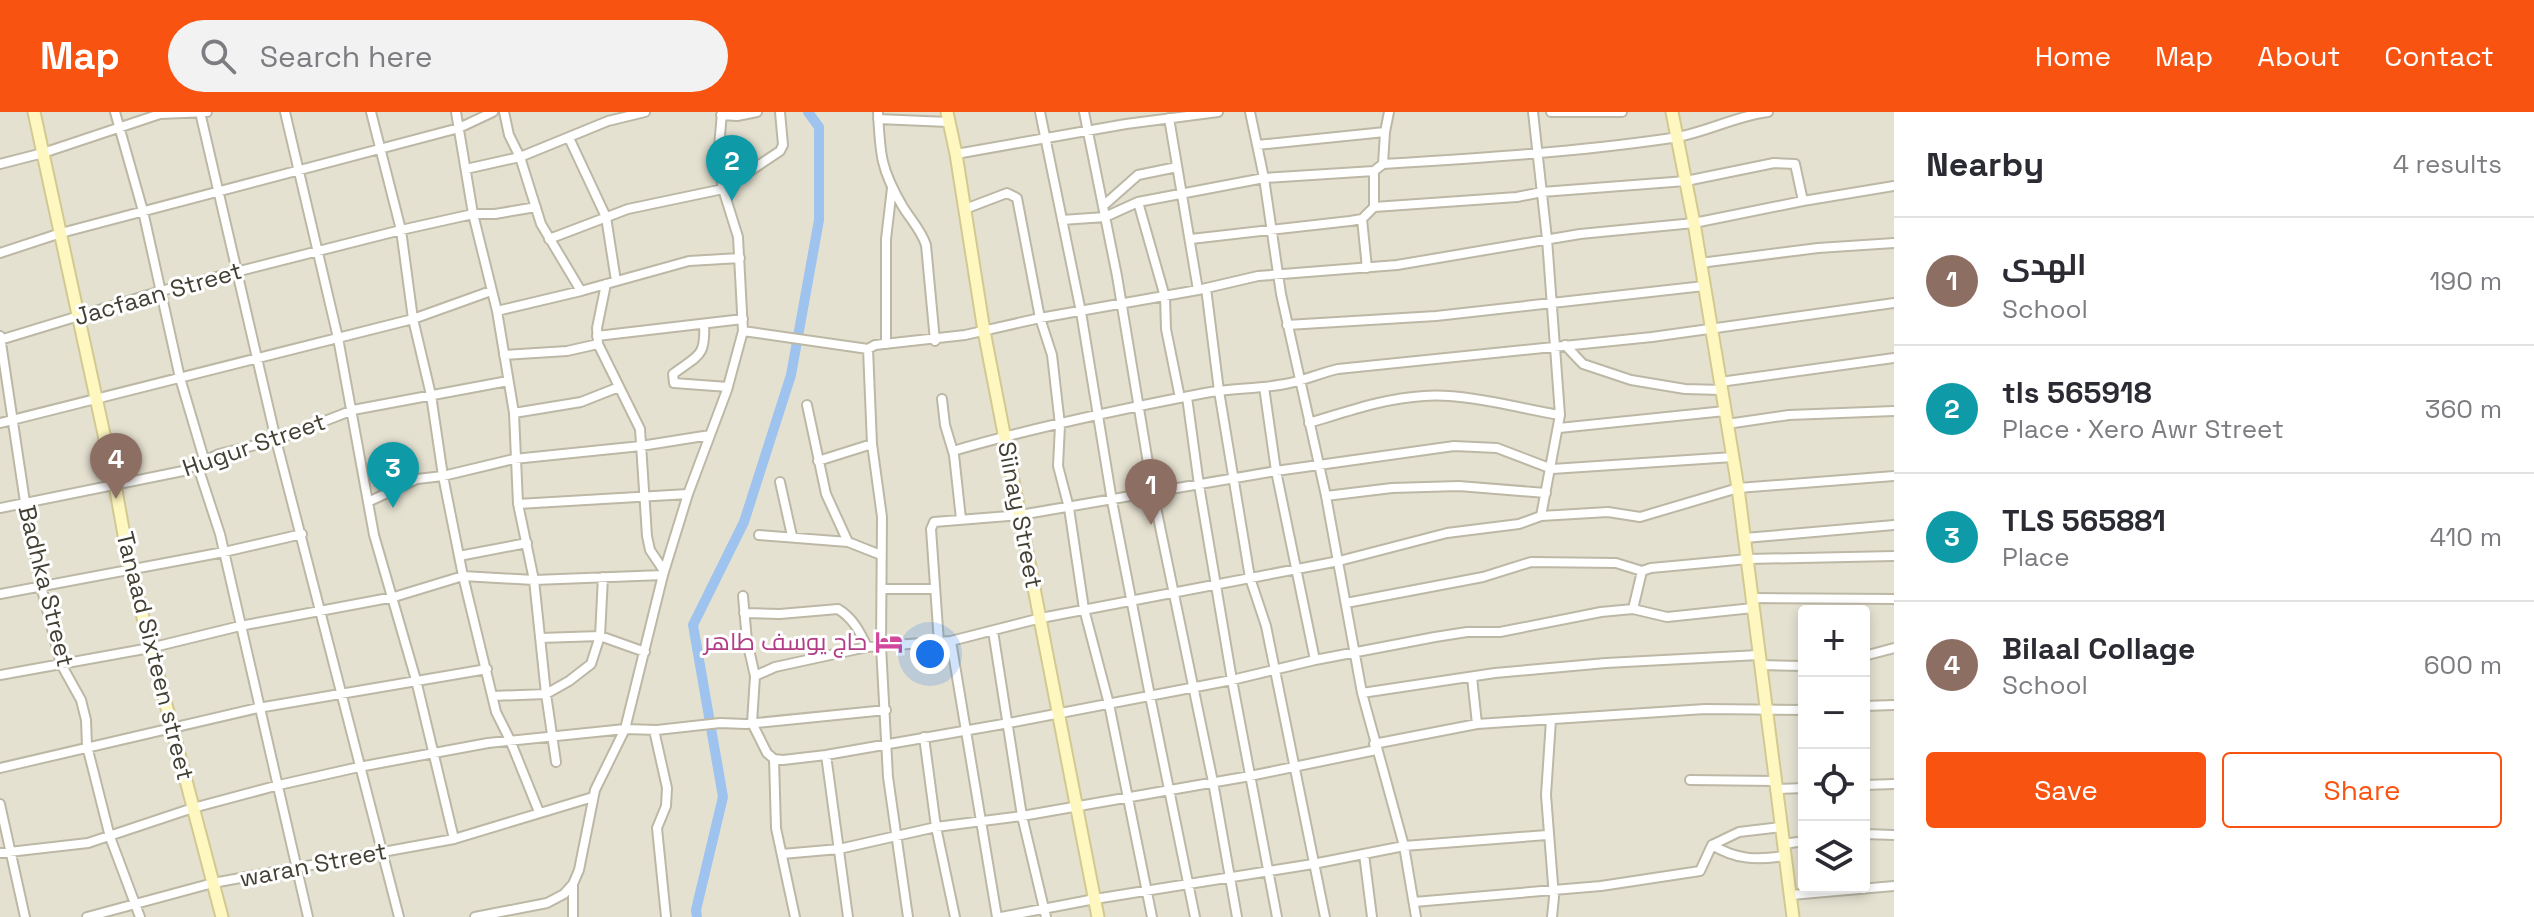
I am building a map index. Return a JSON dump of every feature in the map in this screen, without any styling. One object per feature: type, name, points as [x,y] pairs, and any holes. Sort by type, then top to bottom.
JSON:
[{"type":"street","name":"Tanaad Sixteen street","points":[[34,112],[115,485],[130,568],[222,917]]},
{"type":"street","points":[[115,112],[143,211],[308,917]]},
{"type":"street","points":[[285,112],[338,338],[374,535],[416,680],[454,839]]},
{"type":"street","points":[[371,112],[401,230],[413,319],[431,395],[463,576],[499,720],[539,812]]},
{"type":"street","points":[[456,112],[473,214],[497,311],[514,413],[518,504],[534,580],[556,762]]},
{"type":"street","points":[[0,253],[61,233],[459,128],[493,112]]},
{"type":"street","points":[[504,112],[509,135],[549,239],[581,291]]},
{"type":"street","points":[[466,169],[520,157],[608,121],[645,112]]},
{"type":"street","points":[[478,917],[547,903],[564,894],[579,870],[593,797],[625,729],[664,573],[688,494],[728,387],[743,331],[740,258],[734,217],[723,189],[718,160],[722,114],[757,112]]},
{"type":"street","points":[[549,239],[642,205],[723,189],[780,151],[783,145],[780,112]]},
{"type":"street","points":[[1040,112],[1081,312],[1131,601],[1195,917]]},
{"type":"street","points":[[1084,112],[1153,493],[1213,782],[1237,917]]},
{"type":"street","points":[[956,154],[1218,112]]},
{"type":"street","points":[[1250,112],[1264,178],[1277,274],[1326,496],[1362,693],[1404,846],[1416,917]]},
{"type":"street","points":[[1383,164],[1389,112]]},
{"type":"street","points":[[1533,112],[1547,239],[1560,415],[1541,516]]},
{"type":"street","points":[[1551,112],[1622,112]]},
{"type":"street","points":[[1672,112],[1694,223],[1738,488],[1793,917]]},
{"type":"street","points":[[1062,220],[1105,217],[1138,202],[1264,178],[1374,171],[1383,164],[1537,154],[1677,137],[1750,114],[1768,112]]},
{"type":"street","points":[[0,164],[168,113],[202,113],[276,440],[399,917]]},
{"type":"street","points":[[935,341],[926,245],[885,174],[877,131],[878,115],[948,117]]},
{"type":"street","name":"Siinay Street","points":[[948,117],[984,331],[1098,917]]},
{"type":"street","points":[[1169,118],[1202,289],[1250,578],[1275,670],[1325,917]]},
{"type":"street","points":[[1257,145],[1385,132]]},
{"type":"street","points":[[569,138],[606,217],[616,281]]},
{"type":"street","points":[[1191,239],[1362,219],[1374,207],[1686,181],[1774,163],[1795,164],[1803,201]]},
{"type":"street","points":[[1103,206],[1138,175],[1177,167]]},
{"type":"street","points":[[1374,171],[1374,207]]},
{"type":"street","points":[[743,331],[868,349],[886,344],[935,341],[1258,276],[1426,261],[1547,239],[1694,223],[1894,186]]},
{"type":"street","points":[[886,344],[886,239],[892,188]]},
{"type":"street","points":[[965,209],[1007,193],[1017,198],[1040,318],[1050,346],[1060,425],[1058,466],[1069,508],[1084,609],[1109,704],[1152,917]]},
{"type":"street","points":[[1138,202],[1165,297],[1166,329],[1183,398],[1277,917]]},
{"type":"street","name":"Jacfaan Street","points":[[0,339],[161,291],[401,230],[473,214],[495,214],[536,207]]},
{"type":"street","points":[[1362,219],[1367,268]]},
{"type":"street","points":[[1700,263],[1818,248],[1894,243]]},
{"type":"street","points":[[497,311],[689,261],[740,258]]},
{"type":"street","points":[[606,284],[598,340],[637,420],[650,550],[664,573]]},
{"type":"street","points":[[1287,325],[1436,316],[1704,286]]},
{"type":"street","points":[[0,423],[413,319],[491,291]]},
{"type":"street","points":[[953,451],[1098,415],[1219,391],[1287,384],[1338,369],[1652,337],[1894,303]]},
{"type":"street","points":[[504,355],[567,351],[598,340],[743,319]]},
{"type":"street","points":[[704,324],[705,344],[702,352],[673,374],[672,379],[674,383],[728,387]]},
{"type":"street","name":"Badhka Street","points":[[0,339],[41,586],[61,664],[81,700],[87,746],[110,837],[140,917]]},
{"type":"street","points":[[1565,345],[1583,364],[1631,380],[1685,389],[1894,358]]},
{"type":"street","points":[[868,349],[872,444],[882,517],[881,646],[888,777],[908,917]]},
{"type":"street","name":"Hugur Street","points":[[0,508],[183,471],[200,462],[276,440],[353,410],[508,381]]},
{"type":"street","points":[[514,413],[581,402],[619,387]]},
{"type":"street","points":[[1264,387],[1276,471],[1315,660]]},
{"type":"street","points":[[1309,423],[1376,404],[1424,396],[1447,396],[1560,415]]},
{"type":"street","points":[[942,399],[945,425],[953,451],[961,519]]},
{"type":"street","points":[[807,405],[830,506],[848,542]]},
{"type":"street","points":[[1559,428],[1726,417],[1894,411]]},
{"type":"street","points":[[370,501],[417,479],[514,459],[641,446],[710,435]]},
{"type":"street","points":[[818,461],[872,444]]},
{"type":"street","points":[[939,643],[932,523],[1069,508],[1276,471],[1454,446],[1486,446],[1552,469],[1733,457]]},
{"type":"street","points":[[755,676],[775,667],[867,647],[951,641],[1041,618],[1339,561],[1403,542],[1519,524],[1541,516],[1608,512],[1640,517],[1738,488],[1894,476]]},
{"type":"street","points":[[780,482],[792,536]]},
{"type":"street","points":[[1326,496],[1392,488],[1459,486],[1546,493]]},
{"type":"street","points":[[518,504],[688,494]]},
{"type":"street","points":[[1745,538],[1894,525]]},
{"type":"street","points":[[0,594],[224,552],[302,534]]},
{"type":"street","points":[[759,535],[848,542],[881,555]]},
{"type":"street","points":[[459,556],[527,543]]},
{"type":"street","points":[[1346,603],[1483,577],[1531,562],[1616,563],[1642,571],[1748,559],[1894,556]]},
{"type":"street","points":[[1633,609],[1642,571]]},
{"type":"street","points":[[0,675],[150,648],[240,626],[394,597],[463,576],[534,580],[664,573]]},
{"type":"street","points":[[493,696],[546,694],[591,664],[600,636],[603,577]]},
{"type":"street","points":[[883,589],[935,589]]},
{"type":"street","points":[[743,596],[755,676],[752,723],[762,746],[774,759],[776,828],[795,917]]},
{"type":"street","points":[[774,759],[826,755],[1009,723],[1435,637],[1467,632],[1500,632],[1552,619],[1633,609],[1667,617],[1752,603],[1894,599]]},
{"type":"street","points":[[744,613],[780,614],[838,609],[859,630],[867,647]]},
{"type":"street","points":[[993,631],[1022,816],[1045,912]]},
{"type":"street","points":[[540,638],[600,636],[645,652]]},
{"type":"street","points":[[951,641],[979,822],[999,917],[1045,912],[1095,899],[1404,846],[1547,835]]},
{"type":"street","points":[[1870,654],[1894,648]]},
{"type":"street","points":[[1362,693],[1472,677],[1606,663],[1760,660],[1798,665]]},
{"type":"street","points":[[0,768],[258,708],[487,669]]},
{"type":"street","points":[[1472,677],[1477,724]]},
{"type":"street","points":[[1870,706],[1894,705]]},
{"type":"street","points":[[782,854],[839,849],[936,827],[1022,816],[1250,776],[1477,724],[1705,709],[1798,710]]},
{"type":"street","points":[[0,853],[88,843],[193,808],[279,785],[510,740],[886,710]]},
{"type":"street","points":[[1551,720],[1546,780],[1552,917]]},
{"type":"street","points":[[654,730],[667,788],[666,806],[657,828],[666,917]]},
{"type":"street","points":[[924,737],[936,827],[955,917]]},
{"type":"street","points":[[826,755],[848,917]]},
{"type":"street","points":[[1690,780],[1798,787]]},
{"type":"street","points":[[1870,785],[1894,784]]},
{"type":"street","name":"waran Street","points":[[87,917],[213,883],[454,839],[593,797]]},
{"type":"street","points":[[0,804],[25,917]]},
{"type":"street","points":[[1414,902],[1601,886],[1700,871],[1707,850],[1712,845],[1739,832],[1781,827]]},
{"type":"street","points":[[1870,834],[1894,835]]},
{"type":"street","points":[[1712,845],[1730,856],[1762,859],[1798,844]]},
{"type":"street","points":[[1364,854],[1372,917]]},
{"type":"street","points":[[573,884],[573,917]]},
{"type":"street","points":[[1791,895],[1894,886]]},
{"type":"shaded area","points":[[0,112],[1894,112],[1894,917],[0,917]]},
{"type":"waterway","points":[[697,917],[696,910],[723,797],[693,625],[744,522],[791,375],[819,220],[819,127],[808,112]]},
{"type":"place","name":"tls 565918","points":[[732,201]]},
{"type":"place","name":"Bilaal Collage","points":[[116,499]]},
{"type":"place","name":"TLS 565881","points":[[393,508]]},
{"type":"place","name":"الهدى","points":[[1151,525]]},
{"type":"place","name":"حاج يوسف طاهر","points":[[889,642]]}]
